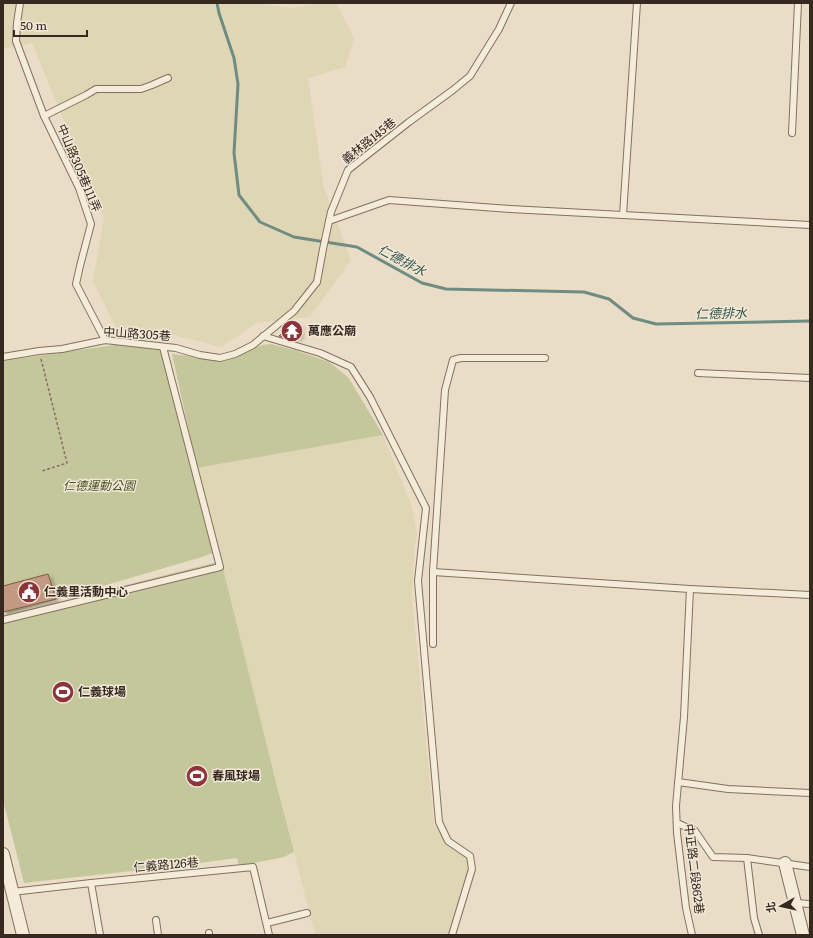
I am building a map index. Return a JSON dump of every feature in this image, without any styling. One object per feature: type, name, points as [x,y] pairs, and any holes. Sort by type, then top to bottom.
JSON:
[{"type":"street","points":[[3,854],[8,892],[22,935]]},
{"type":"street","points":[[786,863],[803,935]]},
{"type":"lane","name":"中山路305巷111弄","points":[[20,3],[16,41],[44,116],[79,188],[91,224],[76,284],[104,340]]},
{"type":"lane","name":"義林路145巷","points":[[263,336],[294,311],[317,282],[331,212],[348,170],[470,76],[499,29],[511,3]]},
{"type":"lane","points":[[623,215],[637,3]]},
{"type":"lane","points":[[792,133],[798,3]]},
{"type":"lane","points":[[44,116],[96,89],[141,89],[168,78]]},
{"type":"lane","points":[[329,221],[388,200],[510,209],[810,225]]},
{"type":"lane","points":[[263,336],[320,353],[351,367],[370,396],[426,508],[418,580],[439,822],[448,841],[470,856],[472,869],[452,935]]},
{"type":"lane","name":"中山路305巷","points":[[3,357],[62,349],[104,340],[176,348],[200,355],[220,358],[235,354],[253,346],[263,336]]},
{"type":"lane","points":[[3,620],[220,567],[163,347]]},
{"type":"lane","points":[[432,644],[433,572],[445,390],[453,360],[461,358],[545,358]]},
{"type":"lane","points":[[698,373],[810,378]]},
{"type":"lane","points":[[433,572],[690,589],[810,595]]},
{"type":"lane","name":"中正路二段862巷","points":[[690,589],[684,717],[676,806],[686,908],[692,935]]},
{"type":"lane","points":[[678,782],[728,789],[810,793]]},
{"type":"lane","points":[[677,823],[695,830],[713,858],[747,858],[810,867]]},
{"type":"lane","points":[[747,858],[754,918],[759,935]]},
{"type":"lane","name":"仁義路126巷","points":[[8,892],[253,867],[269,935]]},
{"type":"lane","points":[[91,883],[100,935]]},
{"type":"lane","points":[[795,903],[810,904]]},
{"type":"lane","points":[[267,923],[307,913]]},
{"type":"lane","points":[[156,920],[158,935]]},
{"type":"path","points":[[39,351],[67,463],[42,471]]},
{"type":"shaded area","points":[[3,3],[258,3],[290,8],[319,3],[336,3],[354,38],[345,67],[308,78],[324,188],[351,260],[310,317],[256,323],[222,347],[169,334],[117,330],[93,281],[104,218],[32,43],[3,49]]},
{"type":"shaded area","points":[[383,435],[411,504],[417,532],[414,554],[412,597],[434,824],[465,854],[470,864],[453,935],[315,935],[197,468]]},
{"type":"green space","name":"仁德運動公園","points":[[128,343],[165,349],[213,553],[7,614],[3,601],[3,361]]},
{"type":"green space","points":[[270,344],[295,350],[329,362],[348,377],[383,435],[197,468],[172,354],[219,359],[262,345]]},
{"type":"green space","points":[[221,561],[294,852],[284,857],[239,866],[237,858],[24,883],[3,800],[3,616]]},
{"type":"building","name":"萬應公廟","points":[[299,324],[300,336],[287,338],[279,336],[290,326]]},
{"type":"building","name":"仁義里活動中心","points":[[48,574],[56,599],[3,612],[3,586]]},
{"type":"waterway","name":"仁德排水","points":[[217,3],[234,58],[238,84],[234,153],[239,195],[260,222],[294,237],[357,247],[422,283],[446,289],[584,292],[609,299],[633,318],[656,324],[810,321]]},
{"type":"place","name":"萬應公廟","points":[[292,331]]},
{"type":"place","name":"仁義里活動中心","points":[[29,592]]},
{"type":"place","name":"仁義球場","points":[[63,692]]},
{"type":"place","name":"春風球場","points":[[197,776]]}]
